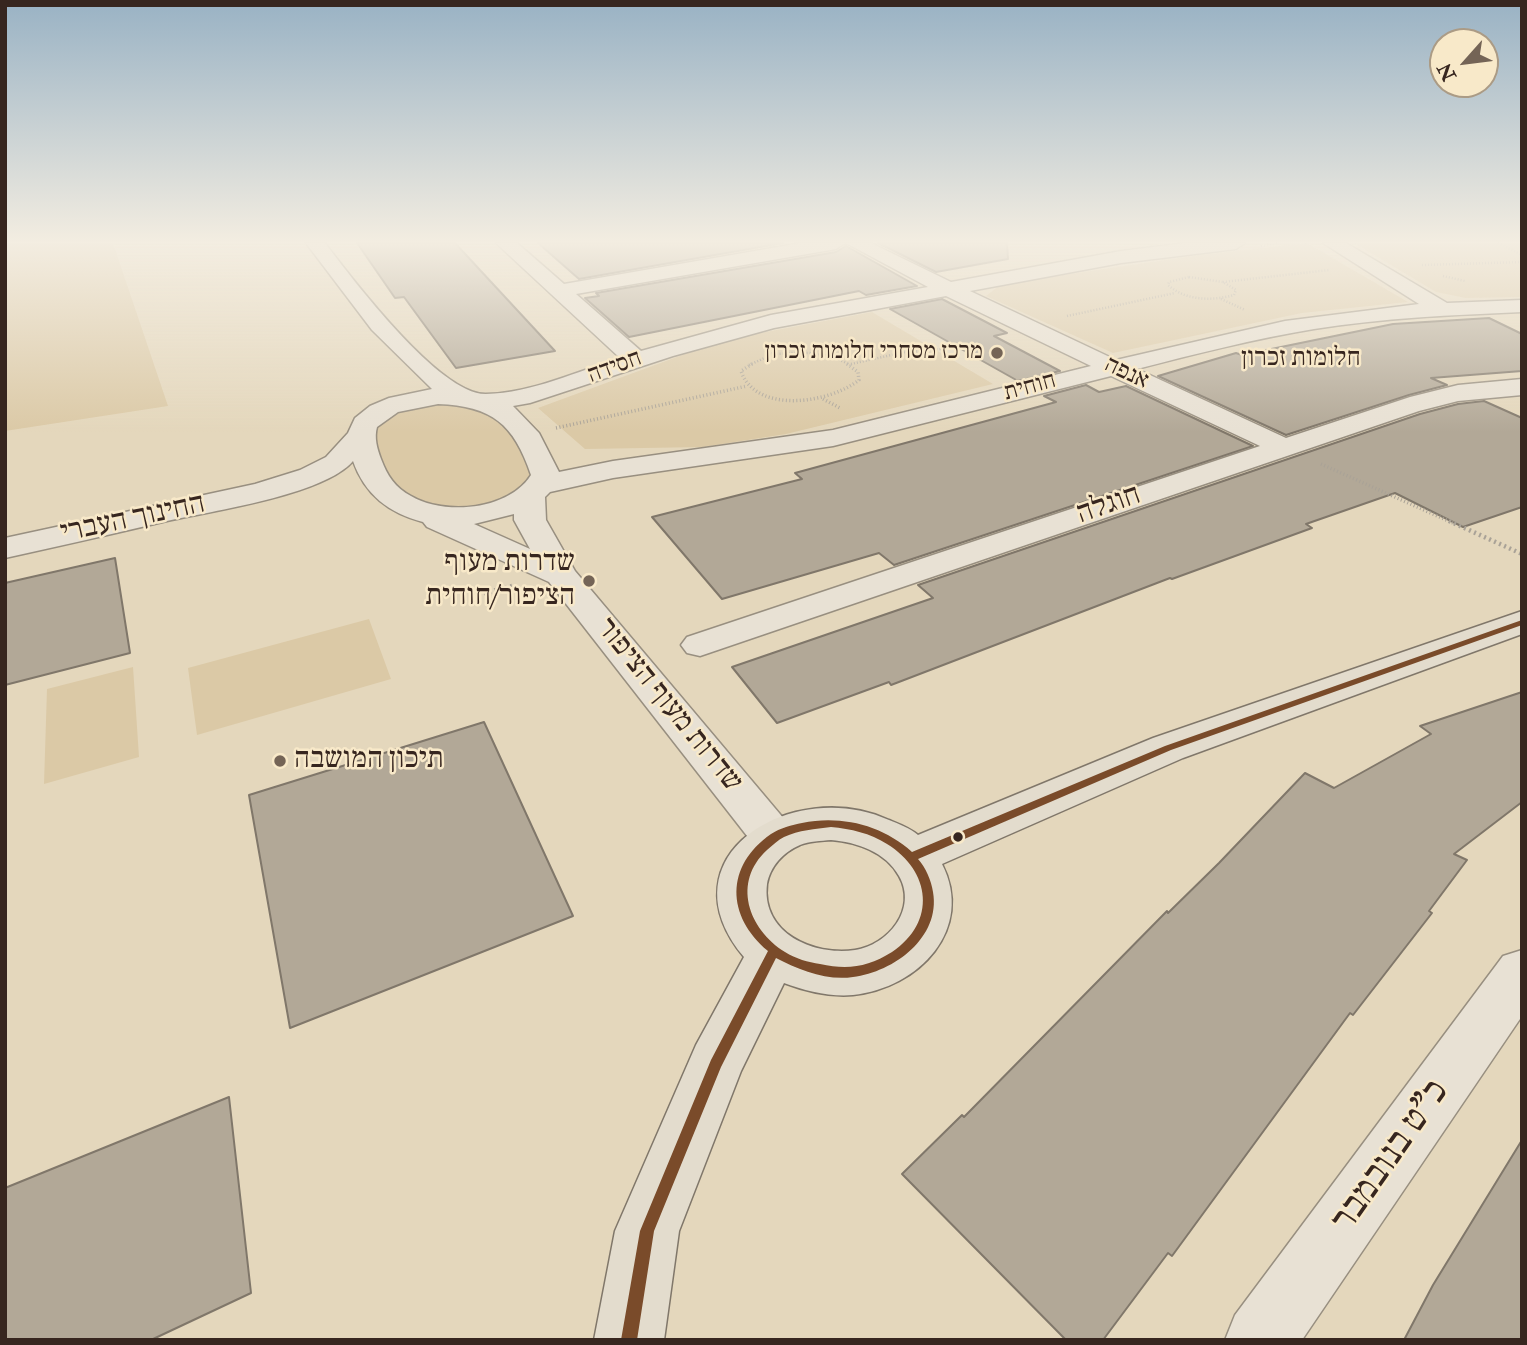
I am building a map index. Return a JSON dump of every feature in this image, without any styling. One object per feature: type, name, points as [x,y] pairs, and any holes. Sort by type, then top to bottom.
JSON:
[{"type":"main road","points":[[911,857],[1168,748],[1522,622]]},
{"type":"main road","points":[[831,823],[861,827],[889,838],[911,857],[925,877],[930,901],[926,925],[912,946],[890,963],[862,973],[831,974],[799,967],[773,953],[752,930],[741,904],[743,878],[754,855],[774,838],[801,826],[831,823]]},
{"type":"main road","points":[[629,1340],[647,1231],[716,1064],[773,953]]},
{"type":"street","points":[[363,306],[409,359],[457,396]]},
{"type":"street","points":[[577,306],[636,359]]},
{"type":"street","name":"חסידה","points":[[489,401],[522,398],[636,359],[771,322],[857,306]]},
{"type":"street","name":"אנפה","points":[[981,306],[1284,447]]},
{"type":"street","points":[[1437,306],[1442,309]]},
{"type":"street","name":"חוחית","points":[[535,490],[609,468],[758,453],[832,439],[1111,367],[1287,327],[1442,309],[1522,306]]},
{"type":"street","points":[[384,410],[419,399],[457,396],[489,401],[518,422],[540,458],[545,475],[535,490],[511,506],[485,514],[430,516],[412,510],[389,496],[365,458],[361,435],[363,426],[384,410],[398,389],[409,359]]},
{"type":"street","name":"חוגלה","points":[[701,645],[1410,404],[1458,393],[1522,387]]},
{"type":"street","name":"החינוך העברי","points":[[5,548],[262,492],[310,476],[336,463],[361,435]]},
{"type":"street","name":"החינוך העברי","points":[[262,492],[316,487],[352,488],[389,496]]},
{"type":"street","name":"שדרות מעוף הציפור","points":[[535,490],[530,520],[561,575],[774,838]]},
{"type":"street","name":"שדרות מעוף הציפור","points":[[430,516],[561,575]]},
{"type":"street","name":"כ\"ט בנובמבר","points":[[1260,1340],[1522,972]]},
{"type":"path","points":[[1023,326],[1114,306]]},
{"type":"path","points":[[850,365],[905,352],[942,349]]},
{"type":"path","points":[[806,353],[839,359],[858,372],[859,380],[853,388],[823,399],[779,398],[757,392],[747,386],[741,379],[741,372],[747,365],[771,355],[806,353]]},
{"type":"path","points":[[527,434],[747,386]]},
{"type":"path","points":[[1284,447],[1522,554]]},
{"type":"shaded area","points":[[5,306],[134,306],[168,406],[5,431]]},
{"type":"shaded area","points":[[1008,306],[1372,306],[1302,313],[1113,353]]},
{"type":"shaded area","points":[[872,312],[993,384],[786,434],[703,447],[585,449],[538,408],[723,340]]},
{"type":"shaded area","points":[[439,402],[471,404],[509,426],[532,471],[522,485],[508,495],[489,502],[448,507],[410,498],[396,488],[379,460],[374,429],[392,414]]},
{"type":"shaded area","points":[[369,619],[391,679],[197,735],[188,668]]},
{"type":"shaded area","points":[[133,667],[139,757],[44,784],[47,689]]},
{"type":"building","points":[[410,306],[513,306],[555,351],[456,368]]},
{"type":"building","points":[[594,306],[785,306],[629,337]]},
{"type":"building","name":"מרכז מסחרי חלומות זכרון","points":[[907,306],[955,306],[1007,333],[994,336],[1060,371],[1018,381],[890,309]]},
{"type":"building","points":[[1489,318],[1522,334],[1522,371],[1431,378],[1447,385],[1286,435],[1158,376],[1236,353],[1242,355],[1393,324]]},
{"type":"building","points":[[1086,385],[1099,392],[1126,386],[1253,446],[894,565],[879,553],[722,599],[652,517],[802,479],[795,473],[1056,402],[1044,396]]},
{"type":"building","points":[[1484,401],[1522,418],[1522,507],[1463,527],[1395,493],[1306,524],[1312,528],[1170,578],[891,685],[889,682],[777,723],[732,667],[933,598],[918,585],[1420,414],[1458,404]]},
{"type":"building","points":[[115,558],[130,653],[5,685],[5,583]]},
{"type":"building","points":[[1522,692],[1522,802],[1454,854],[1467,860],[1429,911],[1432,913],[1353,1015],[1350,1013],[1172,1256],[1168,1253],[1103,1340],[1066,1340],[902,1174],[962,1115],[964,1117],[1167,911],[1168,913],[1219,863],[1305,773],[1334,788],[1431,734],[1420,726]]},
{"type":"building","points":[[484,722],[573,916],[290,1028],[249,795]]},
{"type":"building","points":[[229,1097],[251,1293],[151,1340],[5,1340],[5,1188]]},
{"type":"building","points":[[1522,1140],[1522,1340],[1404,1340],[1433,1285]]},
{"type":"transit line","points":[[911,857],[1168,748],[1522,622]]},
{"type":"transit line","points":[[831,823],[856,827],[879,835],[910,856],[921,870],[929,902],[927,917],[911,943],[885,962],[855,972],[803,966],[780,955],[761,939],[748,920],[741,899],[743,877],[754,856],[775,837],[795,829],[831,823]]},
{"type":"transit line","points":[[629,1340],[647,1231],[716,1064],[773,953]]},
{"type":"place","name":"מרכז מסחרי חלומות זכרון","points":[[997,353]]},
{"type":"place","name":"שדרות מעוף הציפור/חוחית","points":[[589,581]]},
{"type":"place","name":"תיכון המושבה","points":[[280,761]]},
{"type":"district","name":"חלומות זכרון","points":[[1301,359]]}]
